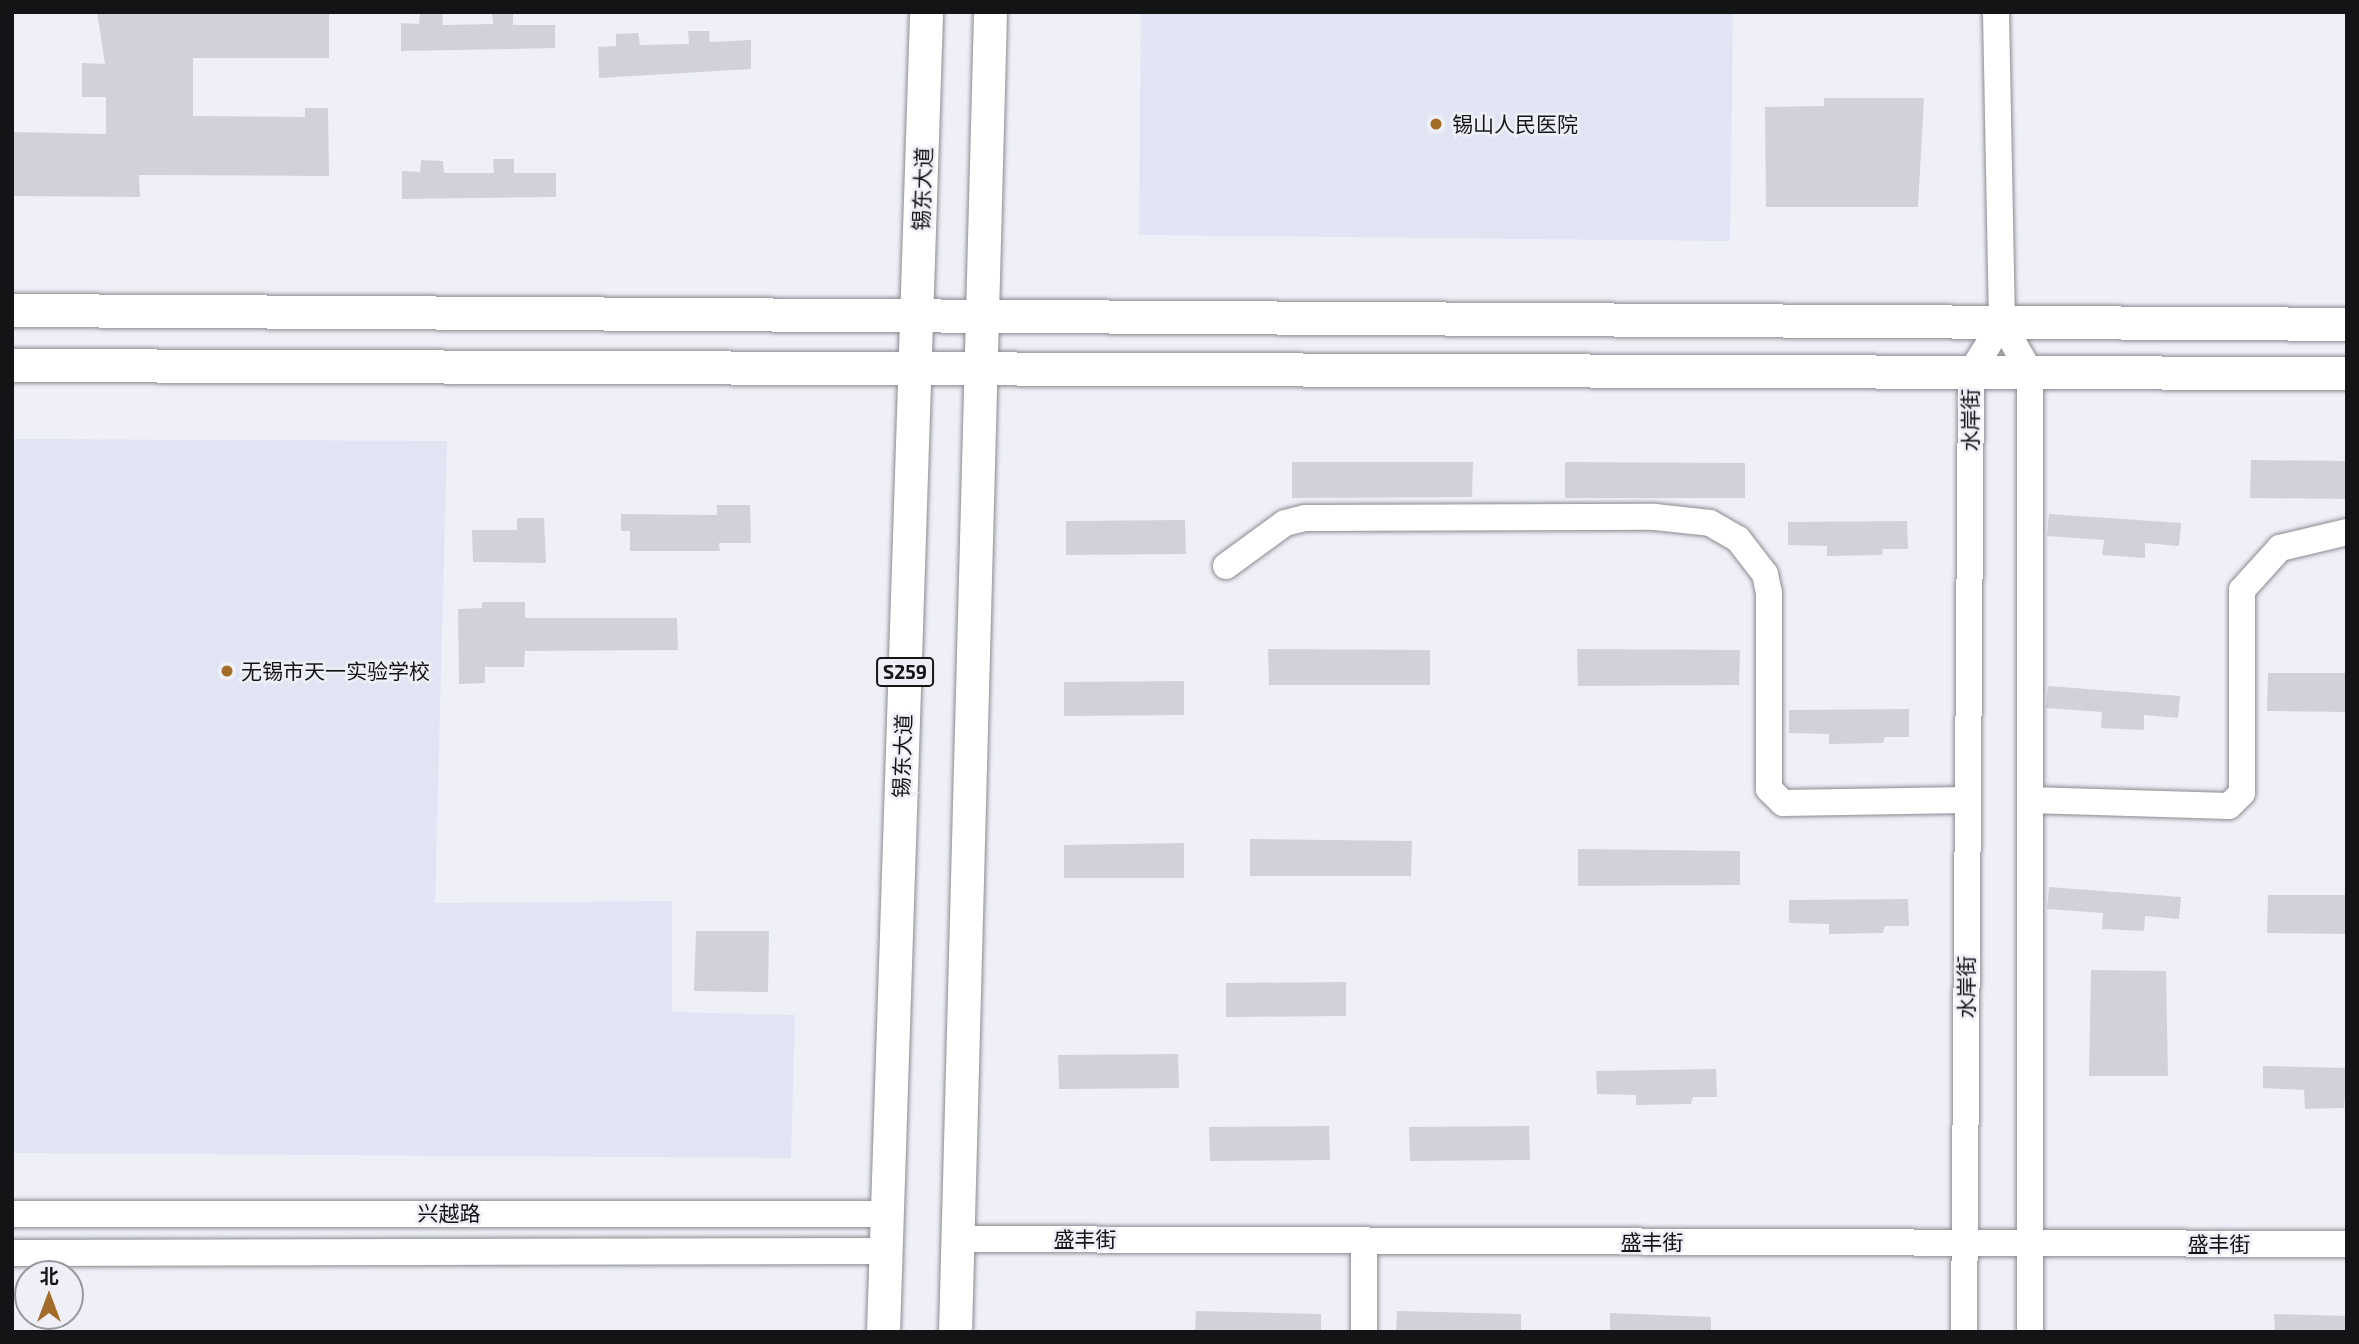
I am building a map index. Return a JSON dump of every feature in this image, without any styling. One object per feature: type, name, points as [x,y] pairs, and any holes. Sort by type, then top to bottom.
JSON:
[{"type":"main road","name":"锡东大道","points":[[883,1332],[926,12]]},
{"type":"main road","points":[[955,1332],[989,12]]},
{"type":"main road","points":[[12,310],[918,315],[982,320],[2347,324]]},
{"type":"main road","points":[[12,365],[2347,373]]},
{"type":"street","points":[[1996,12],[2002,323],[2030,372],[2030,1332]]},
{"type":"street","name":"水岸街","points":[[1964,1332],[1971,372],[2002,323]]},
{"type":"street","points":[[1226,566],[1285,523],[1305,518],[1655,517],[1710,523],[1738,539],[1765,574],[1769,593],[1769,789],[1783,803],[1967,800]]},
{"type":"street","points":[[2030,800],[2229,806],[2242,793],[2242,590],[2280,548],[2347,532]]},
{"type":"street","name":"兴越路","points":[[12,1214],[887,1214]]},
{"type":"street","name":"盛丰街","points":[[957,1239],[2347,1244]]},
{"type":"street","points":[[1364,1240],[1364,1332]]},
{"type":"street","name":"兴越路","points":[[12,1253],[886,1251]]},
{"type":"shaded area","name":"锡山人民医院","points":[[1141,12],[1733,12],[1730,241],[1139,235]]},
{"type":"shaded area","name":"无锡市天一实验学校","points":[[12,439],[447,441],[435,903],[672,901],[672,1012],[795,1015],[791,1158],[12,1153]]},
{"type":"building","points":[[97,12],[329,12],[329,58],[193,58],[193,116],[305,117],[305,108],[328,108],[329,176],[139,175],[140,197],[12,196],[12,132],[106,134],[106,97],[82,97],[82,63],[105,64]]},
{"type":"building","points":[[420,12],[442,12],[443,25],[493,24],[492,12],[513,12],[513,25],[555,25],[555,48],[401,51],[401,23],[419,24]]},
{"type":"building","points":[[688,31],[709,31],[710,42],[751,40],[751,69],[599,78],[598,47],[616,46],[616,34],[638,33],[640,45],[689,44]]},
{"type":"building","points":[[1824,98],[1924,98],[1918,207],[1766,207],[1765,107],[1824,106]]},
{"type":"building","points":[[493,159],[514,159],[514,173],[556,173],[556,197],[402,199],[402,171],[420,172],[421,160],[443,161],[444,173],[494,173]]},
{"type":"building","points":[[2251,460],[2347,461],[2347,499],[2250,498]]},
{"type":"building","points":[[1292,462],[1473,462],[1472,497],[1292,498]]},
{"type":"building","points":[[1565,462],[1745,463],[1745,498],[1565,498]]},
{"type":"building","points":[[717,505],[750,505],[751,543],[719,543],[720,551],[630,551],[630,531],[621,531],[621,514],[717,515]]},
{"type":"building","points":[[2049,514],[2181,523],[2179,546],[2145,543],[2145,558],[2102,555],[2104,540],[2047,536]]},
{"type":"building","points":[[517,518],[544,518],[546,563],[473,562],[472,530],[517,530]]},
{"type":"building","points":[[1185,520],[1186,554],[1066,555],[1066,521]]},
{"type":"building","points":[[1907,521],[1908,549],[1883,549],[1882,555],[1827,556],[1827,546],[1788,545],[1788,522]]},
{"type":"building","points":[[482,602],[525,602],[525,618],[677,618],[678,650],[525,651],[524,667],[485,667],[485,683],[459,684],[458,609],[482,608]]},
{"type":"building","points":[[1268,649],[1430,650],[1430,685],[1269,685]]},
{"type":"building","points":[[1577,649],[1740,650],[1739,685],[1578,686]]},
{"type":"building","points":[[2268,673],[2347,673],[2347,712],[2267,711]]},
{"type":"building","points":[[1184,681],[1184,715],[1064,716],[1064,682]]},
{"type":"building","points":[[2048,686],[2180,696],[2178,718],[2144,715],[2144,730],[2101,728],[2102,712],[2046,708]]},
{"type":"building","points":[[1909,709],[1909,737],[1885,737],[1883,743],[1829,744],[1829,734],[1789,733],[1789,710]]},
{"type":"building","points":[[1250,839],[1412,841],[1411,876],[1250,876]]},
{"type":"building","points":[[1184,843],[1184,878],[1064,878],[1064,845]]},
{"type":"building","points":[[1578,849],[1740,851],[1740,885],[1578,886]]},
{"type":"building","points":[[2049,887],[2181,897],[2179,919],[2145,916],[2144,931],[2102,929],[2103,913],[2047,909]]},
{"type":"building","points":[[2268,895],[2347,895],[2347,934],[2267,933]]},
{"type":"building","points":[[1908,899],[1909,926],[1885,926],[1883,933],[1829,934],[1829,924],[1789,923],[1789,900]]},
{"type":"building","points":[[696,931],[769,931],[768,992],[694,991]]},
{"type":"building","points":[[2091,970],[2166,971],[2168,1076],[2089,1076]]},
{"type":"building","points":[[1346,982],[1346,1016],[1226,1017],[1226,983]]},
{"type":"building","points":[[1178,1054],[1179,1088],[1059,1089],[1058,1055]]},
{"type":"building","points":[[2263,1066],[2347,1068],[2344,1108],[2305,1109],[2304,1090],[2263,1088]]},
{"type":"building","points":[[1716,1069],[1717,1097],[1693,1097],[1691,1104],[1636,1105],[1636,1095],[1597,1094],[1596,1071]]},
{"type":"building","points":[[1329,1126],[1330,1160],[1210,1161],[1209,1127]]},
{"type":"building","points":[[1529,1126],[1530,1160],[1410,1161],[1409,1127]]},
{"type":"building","points":[[1196,1311],[1321,1314],[1321,1332],[1195,1332]]},
{"type":"building","points":[[1397,1311],[1521,1314],[1521,1332],[1396,1332]]},
{"type":"building","points":[[1610,1313],[1711,1317],[1711,1332],[1610,1332]]},
{"type":"building","points":[[2274,1314],[2347,1316],[2347,1332],[2275,1332]]},
{"type":"place","name":"锡山人民医院","points":[[1436,124]]},
{"type":"place","name":"无锡市天一实验学校","points":[[227,671]]}]
